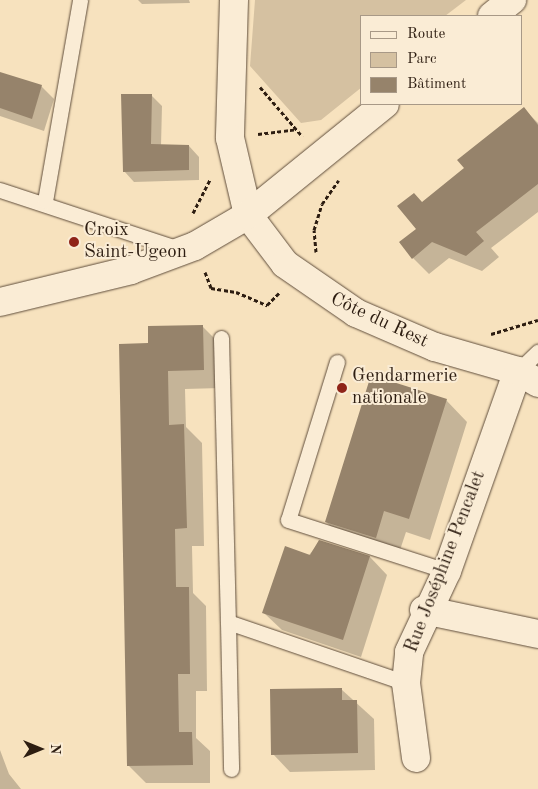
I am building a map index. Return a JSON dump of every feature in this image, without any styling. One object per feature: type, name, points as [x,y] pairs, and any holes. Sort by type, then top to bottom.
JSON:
[{"type":"street","points":[[234,0],[230,138],[248,215]]},
{"type":"street","points":[[493,15],[512,0]]},
{"type":"street","points":[[0,302],[131,270],[184,250],[248,215],[384,105]]},
{"type":"street","name":"Côte du Rest","points":[[248,215],[285,264],[335,301],[435,347],[528,377]]},
{"type":"street","name":"Rue Joséphine Pencalet","points":[[416,758],[406,683],[408,652],[424,610],[447,571],[528,377]]},
{"type":"street","points":[[424,610],[538,634]]},
{"type":"lane","points":[[45,201],[80,0]]},
{"type":"lane","points":[[0,190],[45,201],[184,250]]},
{"type":"lane","points":[[221,338],[231,769]]},
{"type":"lane","points":[[528,377],[538,352]]},
{"type":"lane","points":[[337,362],[288,520],[447,571]]},
{"type":"lane","points":[[228,622],[406,683]]},
{"type":"green space","points":[[255,0],[466,0],[446,15],[360,15],[360,89],[321,120],[301,123],[250,66]]},
{"type":"building","points":[[0,72],[42,85],[32,119],[0,108]]},
{"type":"building","points":[[121,94],[152,94],[151,144],[189,145],[189,170],[123,172]]},
{"type":"building","points":[[524,107],[538,125],[538,184],[476,232],[484,241],[466,256],[432,242],[412,259],[399,242],[416,229],[397,206],[414,193],[422,202],[464,168],[457,160]]},
{"type":"building","points":[[203,325],[204,370],[168,371],[169,425],[184,424],[187,528],[175,529],[176,587],[189,587],[190,674],[178,674],[179,732],[192,732],[193,765],[127,766],[119,344],[148,343],[148,326]]},
{"type":"building","points":[[371,375],[447,399],[409,519],[384,511],[376,538],[325,522]]},
{"type":"building","points":[[319,540],[370,556],[343,640],[262,613],[285,546],[310,555]]},
{"type":"building","points":[[342,688],[342,700],[357,700],[358,753],[271,755],[270,689]]},
{"type":"place","name":"Croix Saint-Ugeon","points":[[74,242]]},
{"type":"place","name":"Gendarmerie nationale","points":[[342,388]]}]
